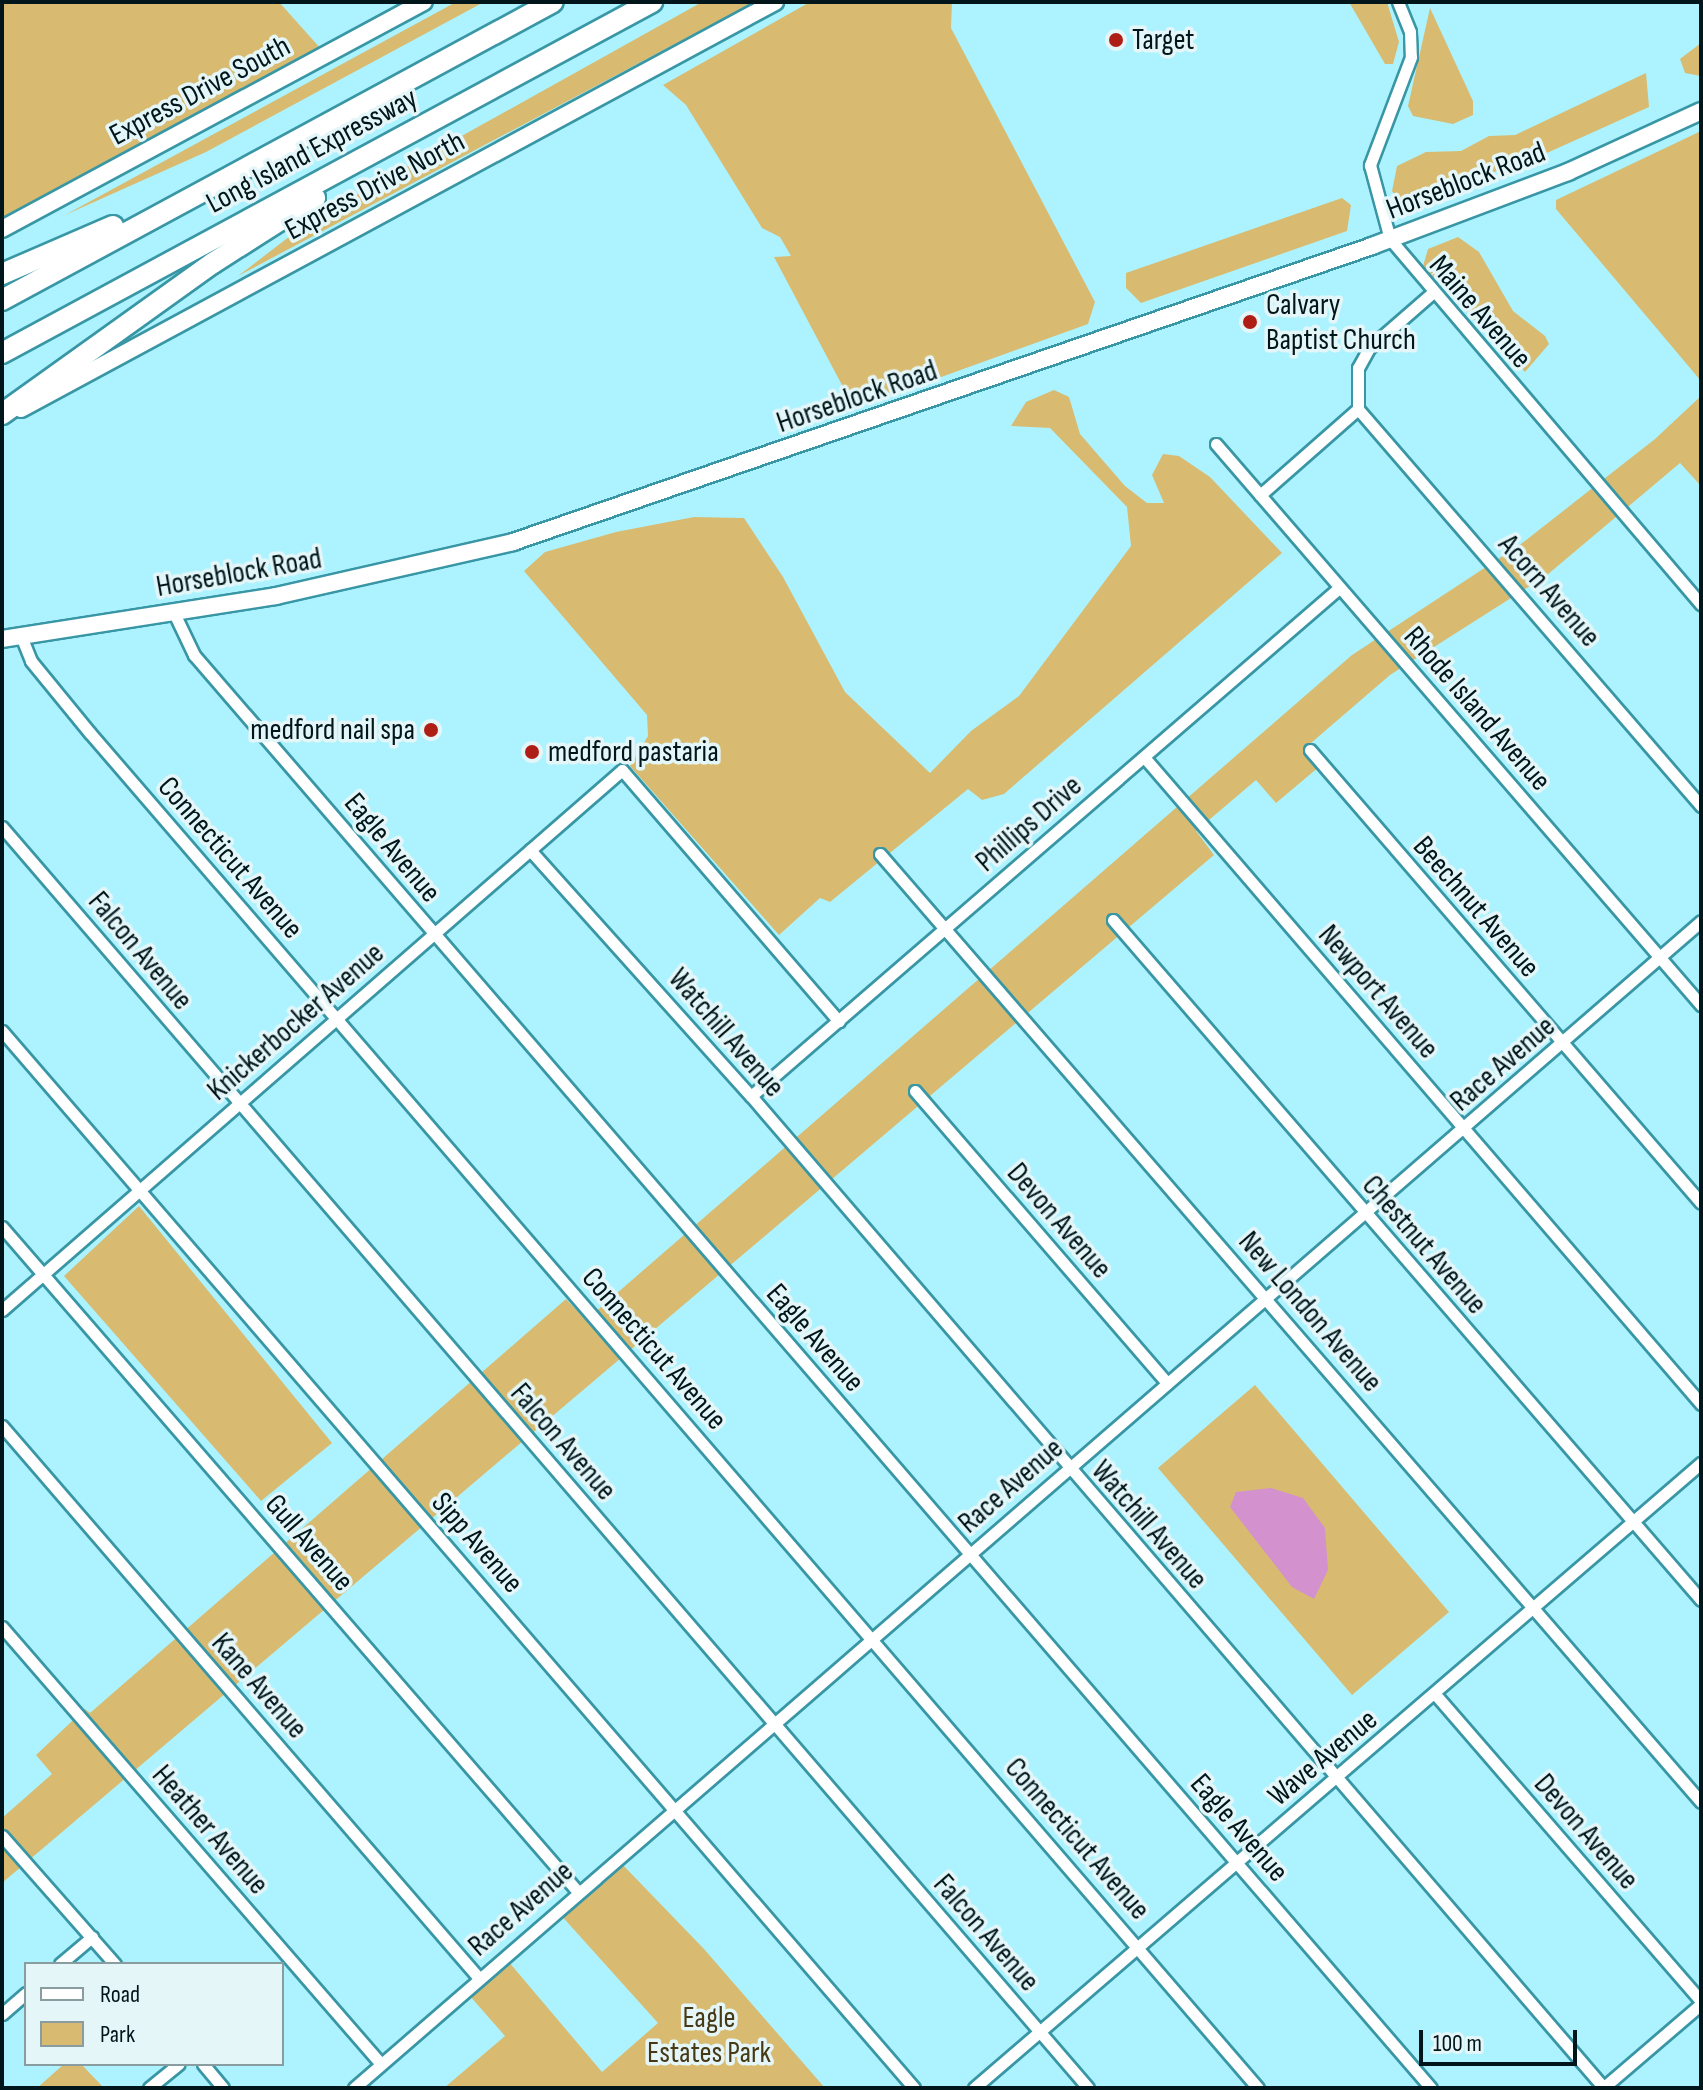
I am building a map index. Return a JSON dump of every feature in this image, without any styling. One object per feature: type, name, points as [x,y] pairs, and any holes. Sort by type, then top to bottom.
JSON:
[{"type":"highway","name":"Long Island Expressway","points":[[2,300],[553,2]]},
{"type":"highway","name":"Long Island Expressway","points":[[2,353],[652,2]]},
{"type":"highway","points":[[2,417],[238,246],[477,96]]},
{"type":"highway","points":[[2,274],[230,176]]},
{"type":"main road","name":"Express Drive South","points":[[2,229],[424,2]]},
{"type":"main road","name":"Express Drive North","points":[[2,417],[775,2]]},
{"type":"main road","name":"Horseblock Road","points":[[2,639],[174,613],[367,578],[513,542],[1390,239],[1568,172],[1701,111]]},
{"type":"street","name":"Maine Avenue","points":[[1398,2],[1410,32],[1411,57],[1370,165],[1390,239],[1432,293],[1701,604]]},
{"type":"street","points":[[1260,495],[1358,409],[1358,368],[1369,348],[1432,293]]},
{"type":"street","name":"Acorn Avenue","points":[[1358,409],[1701,806]]},
{"type":"street","name":"Rhode Island Avenue","points":[[1216,444],[1701,1005]]},
{"type":"street","name":"Phillips Drive","points":[[751,1096],[1339,588]]},
{"type":"street","name":"Eagle Avenue","points":[[174,613],[194,655],[1431,2088]]},
{"type":"street","name":"Connecticut Avenue","points":[[21,636],[31,661],[90,733],[1258,2088]]},
{"type":"street","name":"Beechnut Avenue","points":[[1310,750],[1701,1203]]},
{"type":"street","name":"Newport Avenue","points":[[1144,757],[1701,1404]]},
{"type":"street","name":"Knickerbocker Avenue","points":[[2,1310],[622,770],[839,1021]]},
{"type":"street","name":"Falcon Avenue","points":[[2,827],[1088,2088]]},
{"type":"street","name":"Watchill Avenue","points":[[530,850],[751,1096],[1603,2088]]},
{"type":"street","name":"New London Avenue","points":[[880,854],[1701,1802]]},
{"type":"street","name":"Chestnut Avenue","points":[[1113,920],[1364,1214],[1701,1600]]},
{"type":"street","name":"Race Avenue","points":[[354,2088],[673,1808],[1465,1129],[1701,921]]},
{"type":"street","name":"Sipp Avenue","points":[[2,1031],[914,2088]]},
{"type":"street","name":"Devon Avenue","points":[[915,1091],[1167,1383]]},
{"type":"street","name":"Gull Avenue","points":[[2,1227],[578,1892]]},
{"type":"street","name":"Kane Avenue","points":[[2,1426],[478,1977]]},
{"type":"street","name":"Wave Avenue","points":[[974,2088],[1701,1463]]},
{"type":"street","name":"Heather Avenue","points":[[2,1627],[381,2064]]},
{"type":"street","name":"Devon Avenue","points":[[1435,1694],[1701,2002]]},
{"type":"street","points":[[2,1836],[113,1962]]},
{"type":"street","points":[[62,1962],[92,1937]]},
{"type":"street","points":[[2,2014],[24,1995]]},
{"type":"street","points":[[1603,2088],[1701,2002]]},
{"type":"street","points":[[149,2088],[176,2066]]},
{"type":"street","points":[[205,2066],[223,2088]]},
{"type":"green space","points":[[2,2],[279,2],[321,49],[2,228]]},
{"type":"green space","points":[[456,2],[484,2],[206,152],[65,215]]},
{"type":"green space","points":[[702,2],[754,2],[238,276],[311,220]]},
{"type":"green space","points":[[810,2],[952,2],[951,28],[1095,302],[1088,324],[861,406],[852,404],[774,257],[791,256],[780,237],[762,228],[686,105],[663,85]]},
{"type":"green space","points":[[1349,2],[1387,2],[1399,42],[1393,64],[1385,64]]},
{"type":"green space","points":[[1430,8],[1473,101],[1473,115],[1453,124],[1413,116],[1408,106]]},
{"type":"green space","points":[[1701,43],[1701,76],[1685,73],[1680,59]]},
{"type":"green space","points":[[1646,73],[1649,107],[1538,157],[1401,204],[1392,191],[1397,166],[1426,152],[1461,151],[1489,136],[1515,135]]},
{"type":"green space","points":[[1701,131],[1701,381],[1556,209],[1556,200]]},
{"type":"green space","points":[[1342,198],[1351,205],[1347,231],[1141,303],[1126,288],[1126,273]]},
{"type":"green space","points":[[1458,237],[1479,252],[1513,311],[1545,336],[1549,344],[1525,372],[1423,266],[1428,249]]},
{"type":"green space","points":[[1054,390],[1069,397],[1080,434],[1125,486],[1147,503],[1164,503],[1152,475],[1163,454],[1179,456],[1210,477],[1282,553],[1004,794],[982,800],[968,789],[830,902],[820,898],[779,935],[630,766],[648,736],[647,715],[524,571],[545,552],[616,532],[694,517],[744,518],[783,577],[845,692],[930,773],[971,731],[1019,696],[1131,546],[1127,507],[1050,428],[1011,426],[1026,402]]},
{"type":"green space","points":[[1701,396],[1701,486],[1680,463],[1547,575],[1390,675],[1311,743],[1326,761],[1276,803],[1256,780],[1196,831],[1214,855],[2,1883],[2,1818],[52,1774],[36,1755],[85,1709],[90,1713],[566,1299],[586,1320],[1352,655],[1521,544],[1655,439]]},
{"type":"green space","points":[[139,1206],[332,1443],[261,1501],[64,1276]]},
{"type":"green space","points":[[1255,1385],[1449,1612],[1352,1695],[1158,1468]]},
{"type":"green space","name":"Eagle Estates Park","points":[[620,1862],[704,1949],[825,2088],[444,2088],[505,2036],[469,1995],[508,1961],[602,2072],[658,2023],[559,1913]]},
{"type":"green space","points":[[62,2066],[83,2066],[104,2088],[37,2088]]},
{"type":"shaded area","points":[[1271,1488],[1303,1498],[1325,1528],[1328,1570],[1314,1599],[1292,1587],[1230,1507],[1236,1492]]},
{"type":"place","name":"Target","points":[[1116,40]]},
{"type":"place","name":"Calvary Baptist Church","points":[[1250,322]]},
{"type":"place","name":"medford nail spa","points":[[431,730]]},
{"type":"place","name":"medford pastaria","points":[[532,752]]}]
